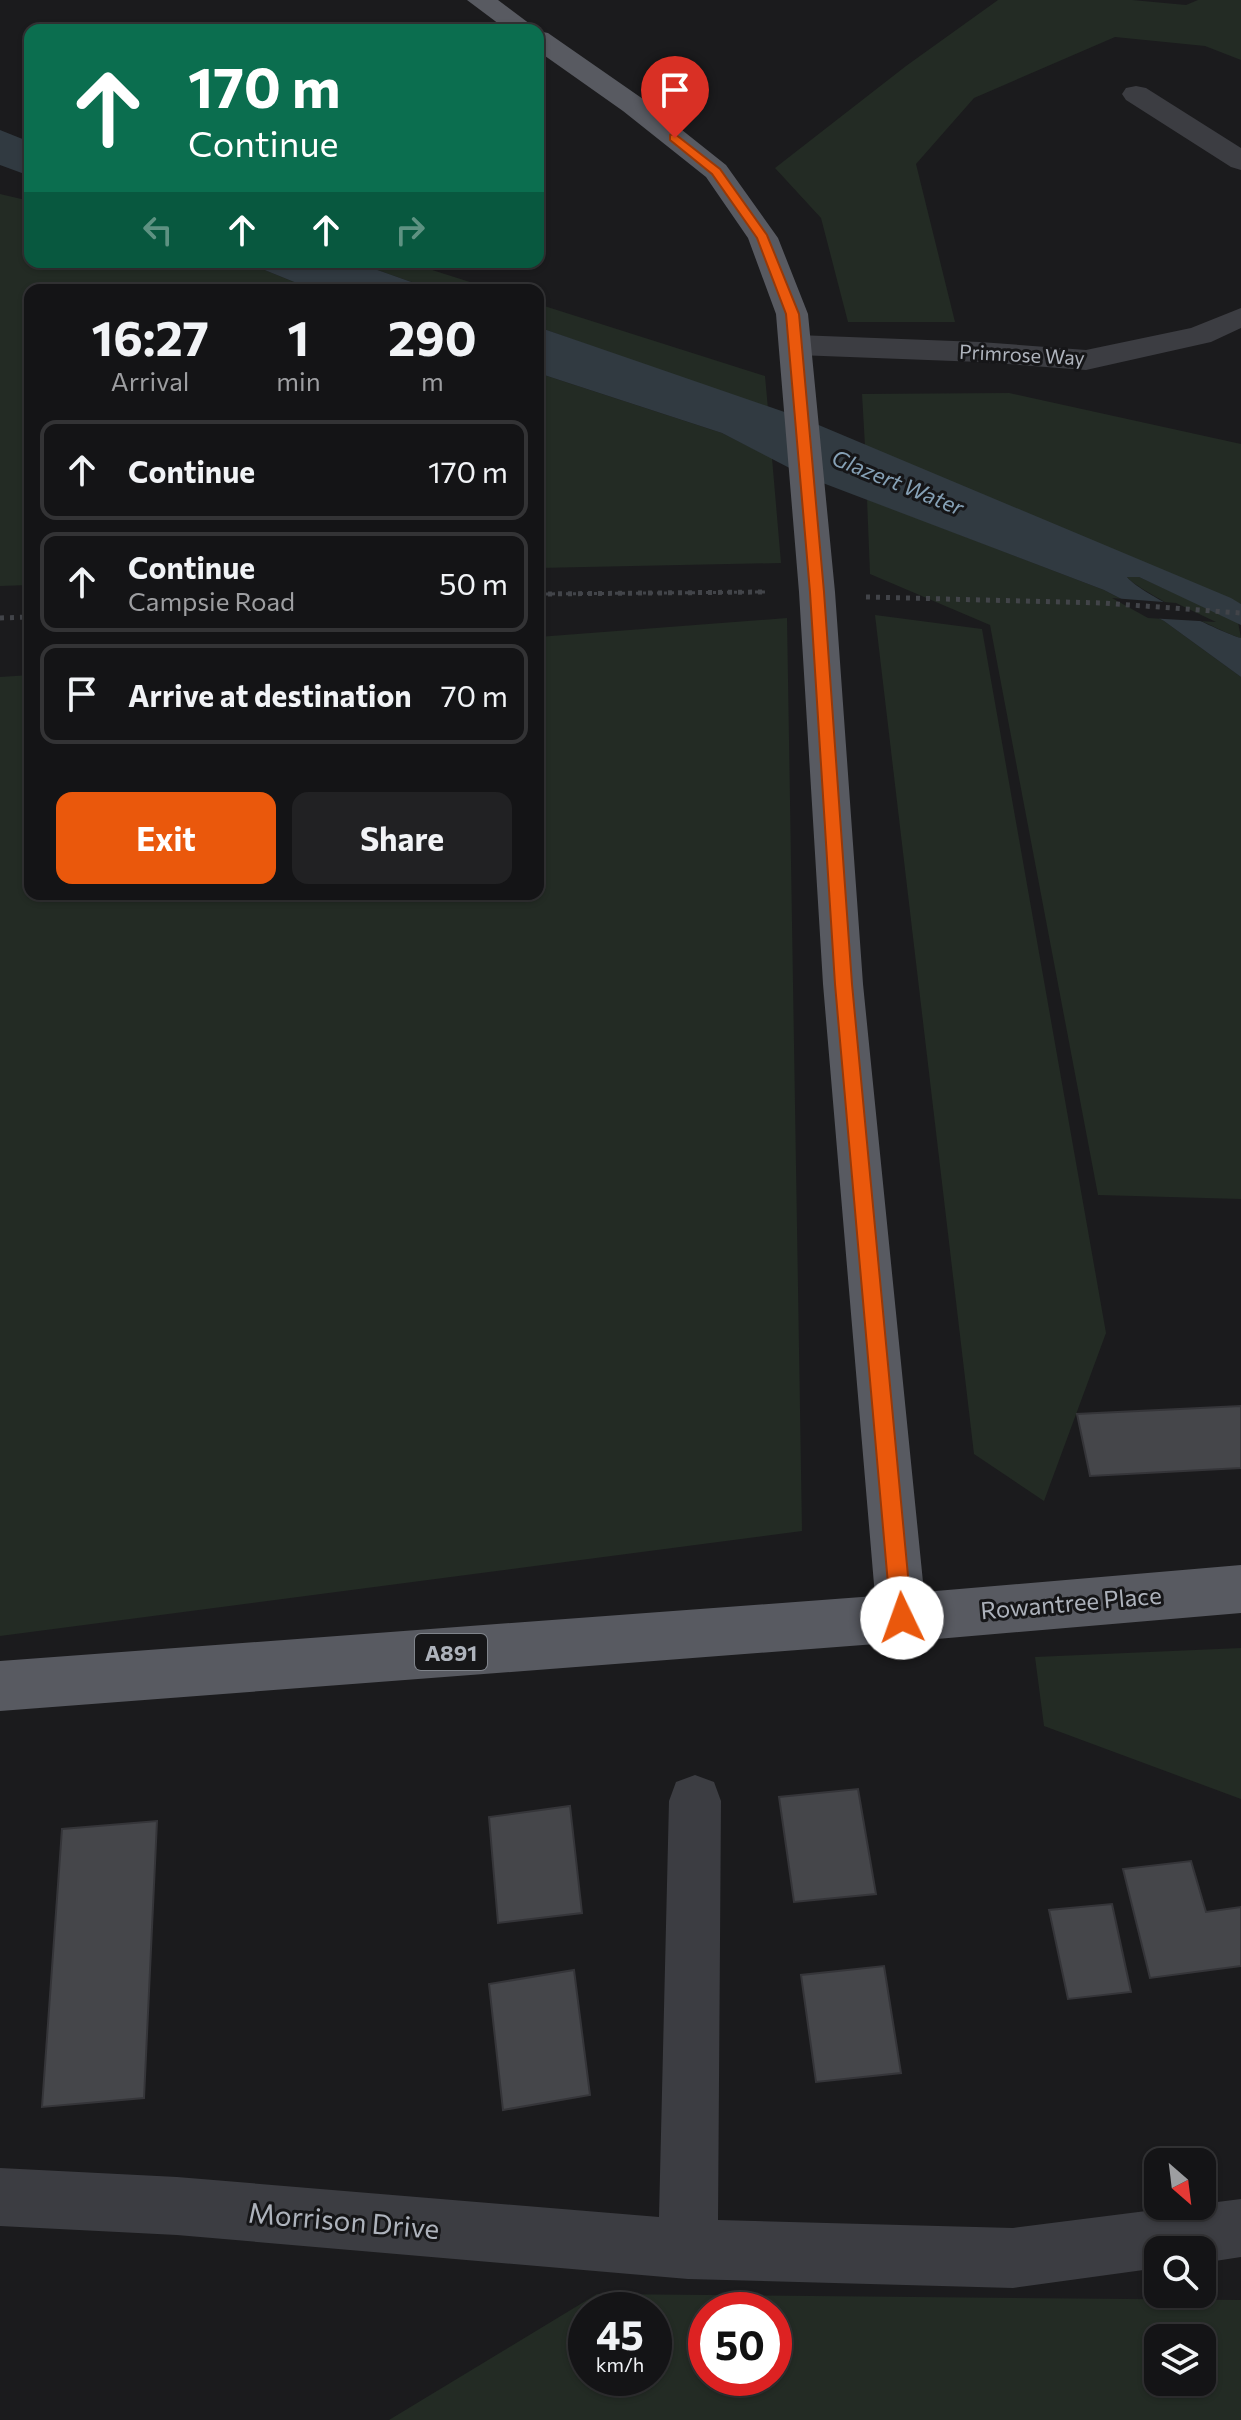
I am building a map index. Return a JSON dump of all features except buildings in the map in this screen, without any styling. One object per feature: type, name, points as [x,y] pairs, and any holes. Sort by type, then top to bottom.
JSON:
[{"type":"main road","points":[[480,0],[516,24]]},
{"type":"main road","points":[[544,43],[633,105],[716,171],[763,238],[792,314],[812,536],[843,984],[902,1618]]},
{"type":"main road","name":"Rowantree Place","points":[[902,1618],[1241,1589]]},
{"type":"main road","name":"A891","points":[[0,1686],[902,1618]]},
{"type":"street","points":[[1136,94],[1241,161]]},
{"type":"street","points":[[1147,133],[1179,121]]},
{"type":"street","name":"Primrose Way","points":[[797,345],[966,351],[1086,360],[1200,335],[1241,317]]},
{"type":"street","points":[[688,2249],[695,1801]]},
{"type":"street","name":"Morrison Drive","points":[[0,2197],[177,2206],[688,2249],[1013,2258],[1241,2228]]},
{"type":"path","points":[[1103,603],[1241,613]]},
{"type":"path","points":[[0,618],[24,617]]},
{"type":"shaded area","points":[[998,0],[1132,0],[1186,5],[1198,0],[1241,0],[1241,60],[1205,46],[1115,37],[974,98],[916,164],[955,322],[848,322],[821,218],[775,168],[906,66]]},
{"type":"shaded area","points":[[0,194],[24,200],[24,268],[260,268],[299,284],[24,284],[24,585],[0,586]]},
{"type":"shaded area","points":[[372,268],[426,268],[476,284],[417,284]]},
{"type":"shaded area","points":[[544,306],[765,376],[768,409],[544,329]]},
{"type":"shaded area","points":[[544,375],[722,433],[772,458],[781,563],[544,568]]},
{"type":"shaded area","points":[[1009,393],[1241,444],[1241,604],[865,446],[862,394]]},
{"type":"shaded area","points":[[867,499],[1104,590],[1164,621],[1241,677],[1241,1199],[1098,1195],[990,625],[870,574]]},
{"type":"shaded area","points":[[1127,577],[1139,577],[1238,622],[1241,638],[1163,601],[1134,583]]},
{"type":"shaded area","points":[[875,615],[982,629],[1106,1333],[1044,1501],[974,1454]]},
{"type":"shaded area","points":[[787,618],[802,1531],[0,1636],[0,677],[24,675],[24,900],[544,900],[544,637]]},
{"type":"shaded area","points":[[1241,1648],[1241,1799],[1044,1726],[1035,1657]]},
{"type":"shaded area","points":[[672,2295],[688,2295],[688,2396],[792,2396],[792,2296],[1144,2299],[1144,2308],[1216,2308],[1216,2300],[1241,2300],[1241,2420],[389,2420],[568,2312],[568,2396],[672,2396]]},
{"type":"water","points":[[0,130],[24,140],[24,174],[0,165]]},
{"type":"water","points":[[260,268],[372,268],[417,284],[299,284]]},
{"type":"water","name":"Glazert Water","points":[[544,329],[802,418],[1231,598],[1241,604],[1241,625],[1139,577],[1127,577],[1163,602],[1241,638],[1241,677],[1164,621],[1104,590],[807,477],[722,433],[544,375]]},
{"type":"pier","points":[[1112,598],[1176,603],[1216,622],[1148,618]]},
{"type":"route","points":[[675,138],[716,171],[763,238],[792,314],[797,345],[843,984],[902,1618]]}]
